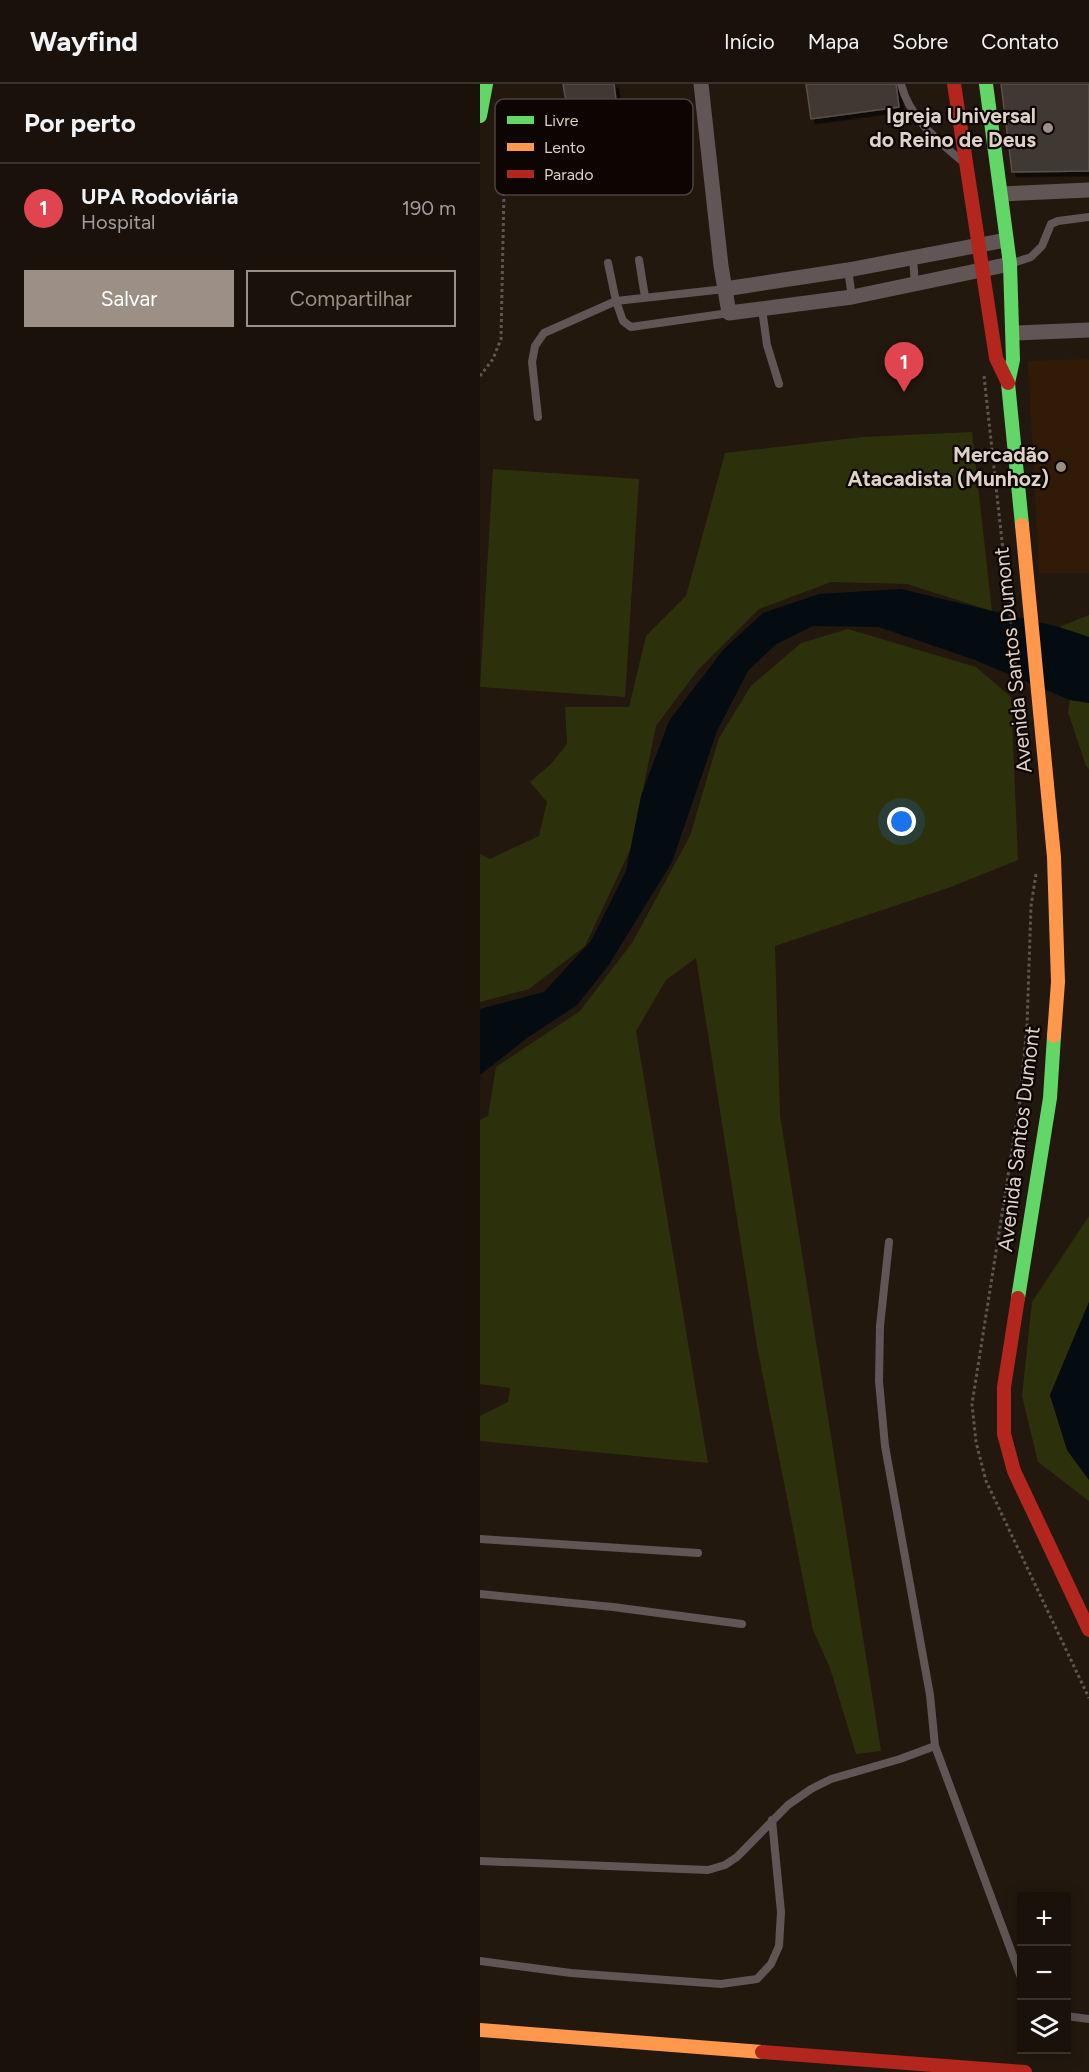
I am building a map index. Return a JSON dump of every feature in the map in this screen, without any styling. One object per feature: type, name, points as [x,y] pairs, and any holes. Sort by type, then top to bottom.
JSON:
[{"type":"main road","points":[[480,116],[486,84]]},
{"type":"main road","name":"Avenida Santos Dumont","points":[[954,84],[979,170],[1001,194],[1010,264],[1013,360],[1008,383],[1013,446],[1054,857],[1058,982],[1050,1098],[1004,1387],[1004,1434],[1014,1471],[1089,1630]]},
{"type":"main road","name":"Avenida Santos Dumont","points":[[986,84],[979,170],[971,195],[977,246],[996,358],[1008,383]]},
{"type":"main road","points":[[971,195],[1001,194]]},
{"type":"main road","points":[[480,2030],[1025,2072]]},
{"type":"street","points":[[701,84],[724,289],[729,313],[852,297],[1010,264]]},
{"type":"street","points":[[1001,194],[1089,190]]},
{"type":"street","points":[[724,289],[848,270],[1006,240]]},
{"type":"street","points":[[1013,333],[1089,330]]},
{"type":"lane","points":[[901,84],[904,94],[926,128],[979,170]]},
{"type":"lane","points":[[1010,264],[1031,257],[1042,246],[1051,224],[1058,221],[1089,218]]},
{"type":"lane","points":[[913,258],[915,284]]},
{"type":"lane","points":[[639,260],[645,297]]},
{"type":"lane","points":[[608,263],[622,321],[631,327],[729,313]]},
{"type":"lane","points":[[848,270],[852,297]]},
{"type":"lane","points":[[538,417],[532,362],[535,346],[544,333],[616,301],[724,289]]},
{"type":"lane","points":[[762,309],[767,345],[779,384]]},
{"type":"lane","points":[[889,1242],[880,1326],[879,1382],[885,1446],[930,1695],[935,1746],[1017,1967]]},
{"type":"lane","points":[[480,1539],[698,1553]]},
{"type":"lane","points":[[480,1594],[613,1607],[742,1624]]},
{"type":"lane","points":[[480,1861],[708,1870],[725,1865],[737,1857],[772,1820],[795,1800],[831,1779],[900,1759],[935,1746]]},
{"type":"lane","points":[[480,1961],[571,1972],[721,1984],[757,1978],[771,1964],[779,1946],[782,1912],[772,1820]]},
{"type":"lane","points":[[1071,2017],[1089,2019]]},
{"type":"path","points":[[480,376],[493,359],[501,339],[504,195]]},
{"type":"path","points":[[984,379],[1019,696]]},
{"type":"shaded area","name":"Mercadão Atacadista (Munhoz)","points":[[1089,359],[1089,573],[1039,573],[1028,361]]},
{"type":"shaded area","points":[[901,589],[1059,627],[1089,637],[1089,703],[1070,700],[975,660],[879,627],[813,626],[775,645],[748,671],[717,731],[672,862],[608,966],[577,1005],[527,1038],[480,1075],[480,1009],[544,992],[591,941],[626,871],[641,796],[669,721],[723,650],[763,613],[819,594]]},
{"type":"shaded area","points":[[1089,1302],[1089,1480],[1067,1450],[1050,1395]]},
{"type":"green space","points":[[972,432],[992,611],[907,584],[831,582],[759,609],[697,671],[656,726],[631,848],[585,946],[529,989],[480,1002],[480,854],[490,859],[539,836],[547,802],[530,782],[551,764],[567,744],[565,707],[629,707],[646,636],[686,596],[725,453],[863,437]]},
{"type":"green space","points":[[493,469],[639,479],[625,697],[480,687]]},
{"type":"green space","points":[[1089,615],[1089,637],[1059,627]]},
{"type":"green space","points":[[848,629],[976,667],[1011,697],[1018,860],[948,888],[775,946],[780,1115],[881,1751],[856,1754],[830,1668],[813,1630],[757,1346],[696,958],[666,980],[636,1031],[708,1463],[480,1441],[480,1416],[508,1402],[510,1388],[480,1384],[480,1120],[488,1116],[496,1067],[580,1011],[632,943],[690,836],[719,738],[751,686],[801,643]]},
{"type":"green space","points":[[1070,700],[1089,703],[1089,769],[1068,712]]},
{"type":"green space","points":[[1089,1216],[1089,1302],[1050,1395],[1067,1450],[1089,1480],[1089,1501],[1038,1462],[1022,1396],[1032,1302]]},
{"type":"building","points":[[563,84],[614,84],[616,99],[566,99]]},
{"type":"building","points":[[806,84],[896,84],[899,107],[811,119]]},
{"type":"building","name":"Igreja Universal do Reino de Deus","points":[[1001,84],[1089,84],[1089,171],[1012,172]]},
{"type":"traffic: fast","points":[[480,116],[486,84]]},
{"type":"traffic: fast","points":[[986,84],[1010,264],[1013,360],[1008,383],[1022,525]]},
{"type":"traffic: fast","points":[[1018,1298],[1050,1098],[1054,1036]]},
{"type":"traffic: slow","points":[[1022,525],[1054,857],[1058,982],[1054,1036]]},
{"type":"traffic: slow","points":[[480,2030],[762,2052]]},
{"type":"traffic: jam","points":[[954,84],[996,358],[1008,383]]},
{"type":"traffic: jam","points":[[1018,1298],[1004,1387],[1004,1434],[1014,1471],[1089,1630]]},
{"type":"traffic: jam","points":[[762,2052],[1025,2072]]},
{"type":"place","name":"Igreja Universal do Reino de Deus","points":[[1048,128]]},
{"type":"place","name":"UPA Rodoviária","points":[[904,392]]},
{"type":"place","name":"Mercadão Atacadista (Munhoz)","points":[[1061,467]]}]
